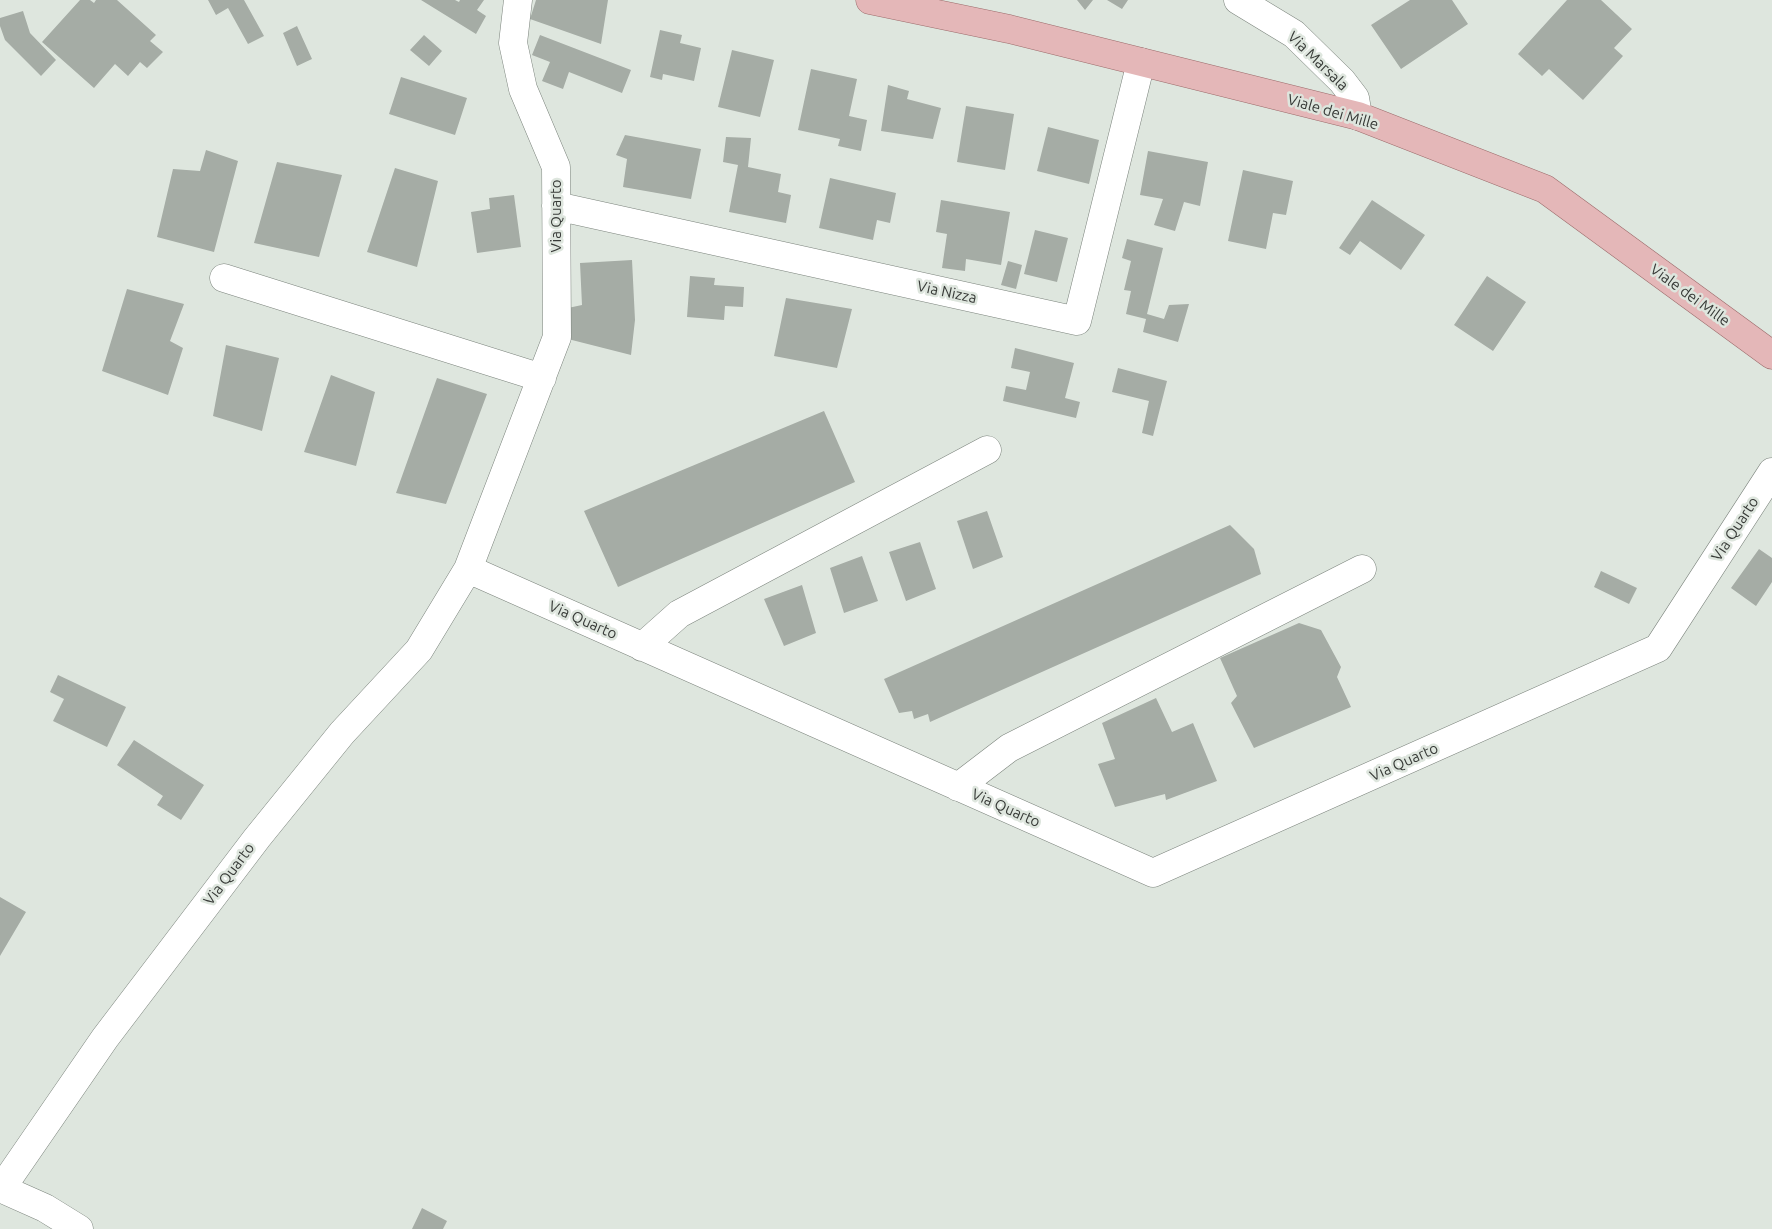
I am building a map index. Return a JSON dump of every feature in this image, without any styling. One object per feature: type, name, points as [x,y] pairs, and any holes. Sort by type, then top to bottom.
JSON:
[{"type":"main road","name":"Viale dei Mille","points":[[870,0],[1010,29],[1358,116],[1545,189],[1772,354]]},
{"type":"street","name":"Via Quarto","points":[[0,1188],[105,1038],[257,838],[342,733],[419,650],[468,569],[557,337],[556,167],[523,89],[513,43],[518,0]]},
{"type":"street","name":"Via Marsala","points":[[1238,0],[1294,34],[1342,82],[1355,98],[1358,116]]},
{"type":"street","name":"Via Nizza","points":[[556,206],[1077,321],[1141,62]]},
{"type":"street","points":[[224,278],[542,378]]},
{"type":"street","points":[[642,647],[679,614],[987,450]]},
{"type":"street","name":"Via Quarto","points":[[468,569],[1153,873],[1658,648],[1772,472]]},
{"type":"street","name":"Via Quarto","points":[[958,786],[1009,748],[1362,569]]},
{"type":"street","points":[[0,1188],[44,1208],[79,1229]]},
{"type":"building","points":[[80,0],[90,0],[94,3],[96,0],[117,0],[156,35],[150,41],[163,52],[147,68],[140,62],[128,76],[115,64],[94,88],[42,42]]},
{"type":"building","points":[[208,0],[244,0],[264,36],[248,44],[228,8],[216,15]]},
{"type":"building","points":[[421,0],[455,0],[459,2],[460,0],[484,0],[477,10],[486,16],[476,34]]},
{"type":"building","points":[[536,0],[608,0],[601,44],[530,19]]},
{"type":"building","points":[[1077,0],[1093,0],[1085,10]]},
{"type":"building","points":[[1107,0],[1128,0],[1122,9]]},
{"type":"building","points":[[1410,0],[1452,0],[1468,24],[1401,69],[1371,25]]},
{"type":"building","points":[[1567,0],[1601,0],[1632,29],[1614,48],[1623,56],[1583,100],[1549,69],[1542,76],[1518,54]]},
{"type":"building","points":[[23,11],[30,33],[56,60],[41,76],[5,40],[0,26],[0,18]]},
{"type":"building","points":[[297,26],[312,59],[297,66],[283,33]]},
{"type":"building","points":[[660,30],[682,35],[680,43],[701,48],[694,81],[663,74],[662,80],[650,77]]},
{"type":"building","points":[[424,35],[442,51],[429,66],[410,50]]},
{"type":"building","points":[[540,35],[631,70],[622,93],[569,72],[563,89],[542,81],[550,62],[532,55]]},
{"type":"building","points":[[732,50],[774,60],[760,117],[718,107]]},
{"type":"building","points":[[811,69],[857,79],[849,116],[867,120],[861,151],[838,146],[840,139],[798,130]]},
{"type":"building","points":[[401,77],[467,98],[455,135],[389,114]]},
{"type":"building","points":[[888,85],[909,91],[907,99],[941,108],[933,139],[881,131]]},
{"type":"building","points":[[966,106],[1014,114],[1005,170],[957,162]]},
{"type":"building","points":[[1048,127],[1099,140],[1089,184],[1037,171]]},
{"type":"building","points":[[625,135],[701,149],[691,199],[623,187],[627,159],[616,155]]},
{"type":"building","points":[[726,137],[751,138],[748,167],[781,174],[778,192],[791,195],[786,223],[729,212],[738,165],[723,162]]},
{"type":"building","points":[[206,150],[238,161],[214,252],[157,237],[173,169],[200,171]]},
{"type":"building","points":[[1148,151],[1208,162],[1200,206],[1184,202],[1175,231],[1154,225],[1163,199],[1140,195]]},
{"type":"building","points":[[277,162],[342,175],[319,257],[254,243]]},
{"type":"building","points":[[395,168],[438,181],[417,267],[367,252]]},
{"type":"building","points":[[1243,170],[1293,181],[1286,215],[1273,213],[1266,249],[1228,241]]},
{"type":"building","points":[[830,178],[896,193],[890,223],[877,220],[873,240],[819,228]]},
{"type":"building","points":[[514,195],[521,247],[477,253],[471,212],[490,209],[489,198]]},
{"type":"building","points":[[941,200],[1010,212],[1001,265],[966,259],[965,271],[942,268],[947,234],[936,232]]},
{"type":"building","points":[[1372,200],[1425,235],[1401,270],[1360,241],[1350,255],[1339,248]]},
{"type":"building","points":[[1035,230],[1068,238],[1057,282],[1024,274]]},
{"type":"building","points":[[1127,239],[1163,248],[1147,314],[1164,319],[1169,305],[1189,304],[1178,342],[1143,332],[1146,319],[1126,314],[1131,291],[1124,290],[1131,261],[1122,258]]},
{"type":"building","points":[[632,260],[635,320],[631,355],[564,338],[568,308],[582,305],[580,263]]},
{"type":"building","points":[[1008,261],[1022,265],[1016,289],[1001,285]]},
{"type":"building","points":[[690,276],[715,278],[714,285],[744,287],[743,307],[725,306],[724,320],[687,317]]},
{"type":"building","points":[[1487,276],[1526,302],[1493,351],[1454,325]]},
{"type":"building","points":[[127,289],[184,304],[170,341],[183,348],[168,395],[102,371]]},
{"type":"building","points":[[786,298],[852,309],[837,368],[774,356]]},
{"type":"building","points":[[226,345],[279,358],[262,431],[213,416]]},
{"type":"building","points":[[1015,348],[1074,363],[1065,398],[1080,402],[1076,418],[1003,401],[1006,386],[1026,390],[1030,372],[1011,368]]},
{"type":"building","points":[[1118,368],[1167,381],[1153,436],[1142,433],[1149,401],[1112,392]]},
{"type":"building","points":[[331,375],[375,392],[356,466],[304,452]]},
{"type":"building","points":[[437,378],[487,394],[446,504],[396,493]]},
{"type":"building","points":[[824,411],[855,482],[618,587],[584,511]]},
{"type":"building","points":[[987,511],[1003,557],[973,569],[957,521]]},
{"type":"building","points":[[1230,525],[1254,549],[1261,574],[930,722],[928,714],[914,719],[912,711],[899,713],[884,679]]},
{"type":"building","points":[[920,542],[936,589],[906,601],[889,552]]},
{"type":"building","points":[[1759,549],[1772,558],[1772,582],[1756,606],[1731,588]]},
{"type":"building","points":[[862,556],[878,601],[844,613],[830,568]]},
{"type":"building","points":[[1601,571],[1637,588],[1629,604],[1594,587]]},
{"type":"building","points":[[802,585],[816,633],[784,646],[764,599]]},
{"type":"building","points":[[1299,623],[1321,630],[1341,667],[1337,677],[1351,707],[1254,748],[1231,703],[1237,696],[1220,658]]},
{"type":"building","points":[[58,675],[126,707],[107,747],[53,721],[64,699],[50,692]]},
{"type":"building","points":[[1156,698],[1172,732],[1193,723],[1217,781],[1166,800],[1165,794],[1115,807],[1098,764],[1115,759],[1102,723]]},
{"type":"building","points":[[134,740],[204,785],[181,820],[157,805],[163,796],[117,765]]},
{"type":"building","points":[[0,897],[26,912],[0,956]]},
{"type":"building","points":[[422,1208],[447,1221],[443,1229],[412,1229]]}]
